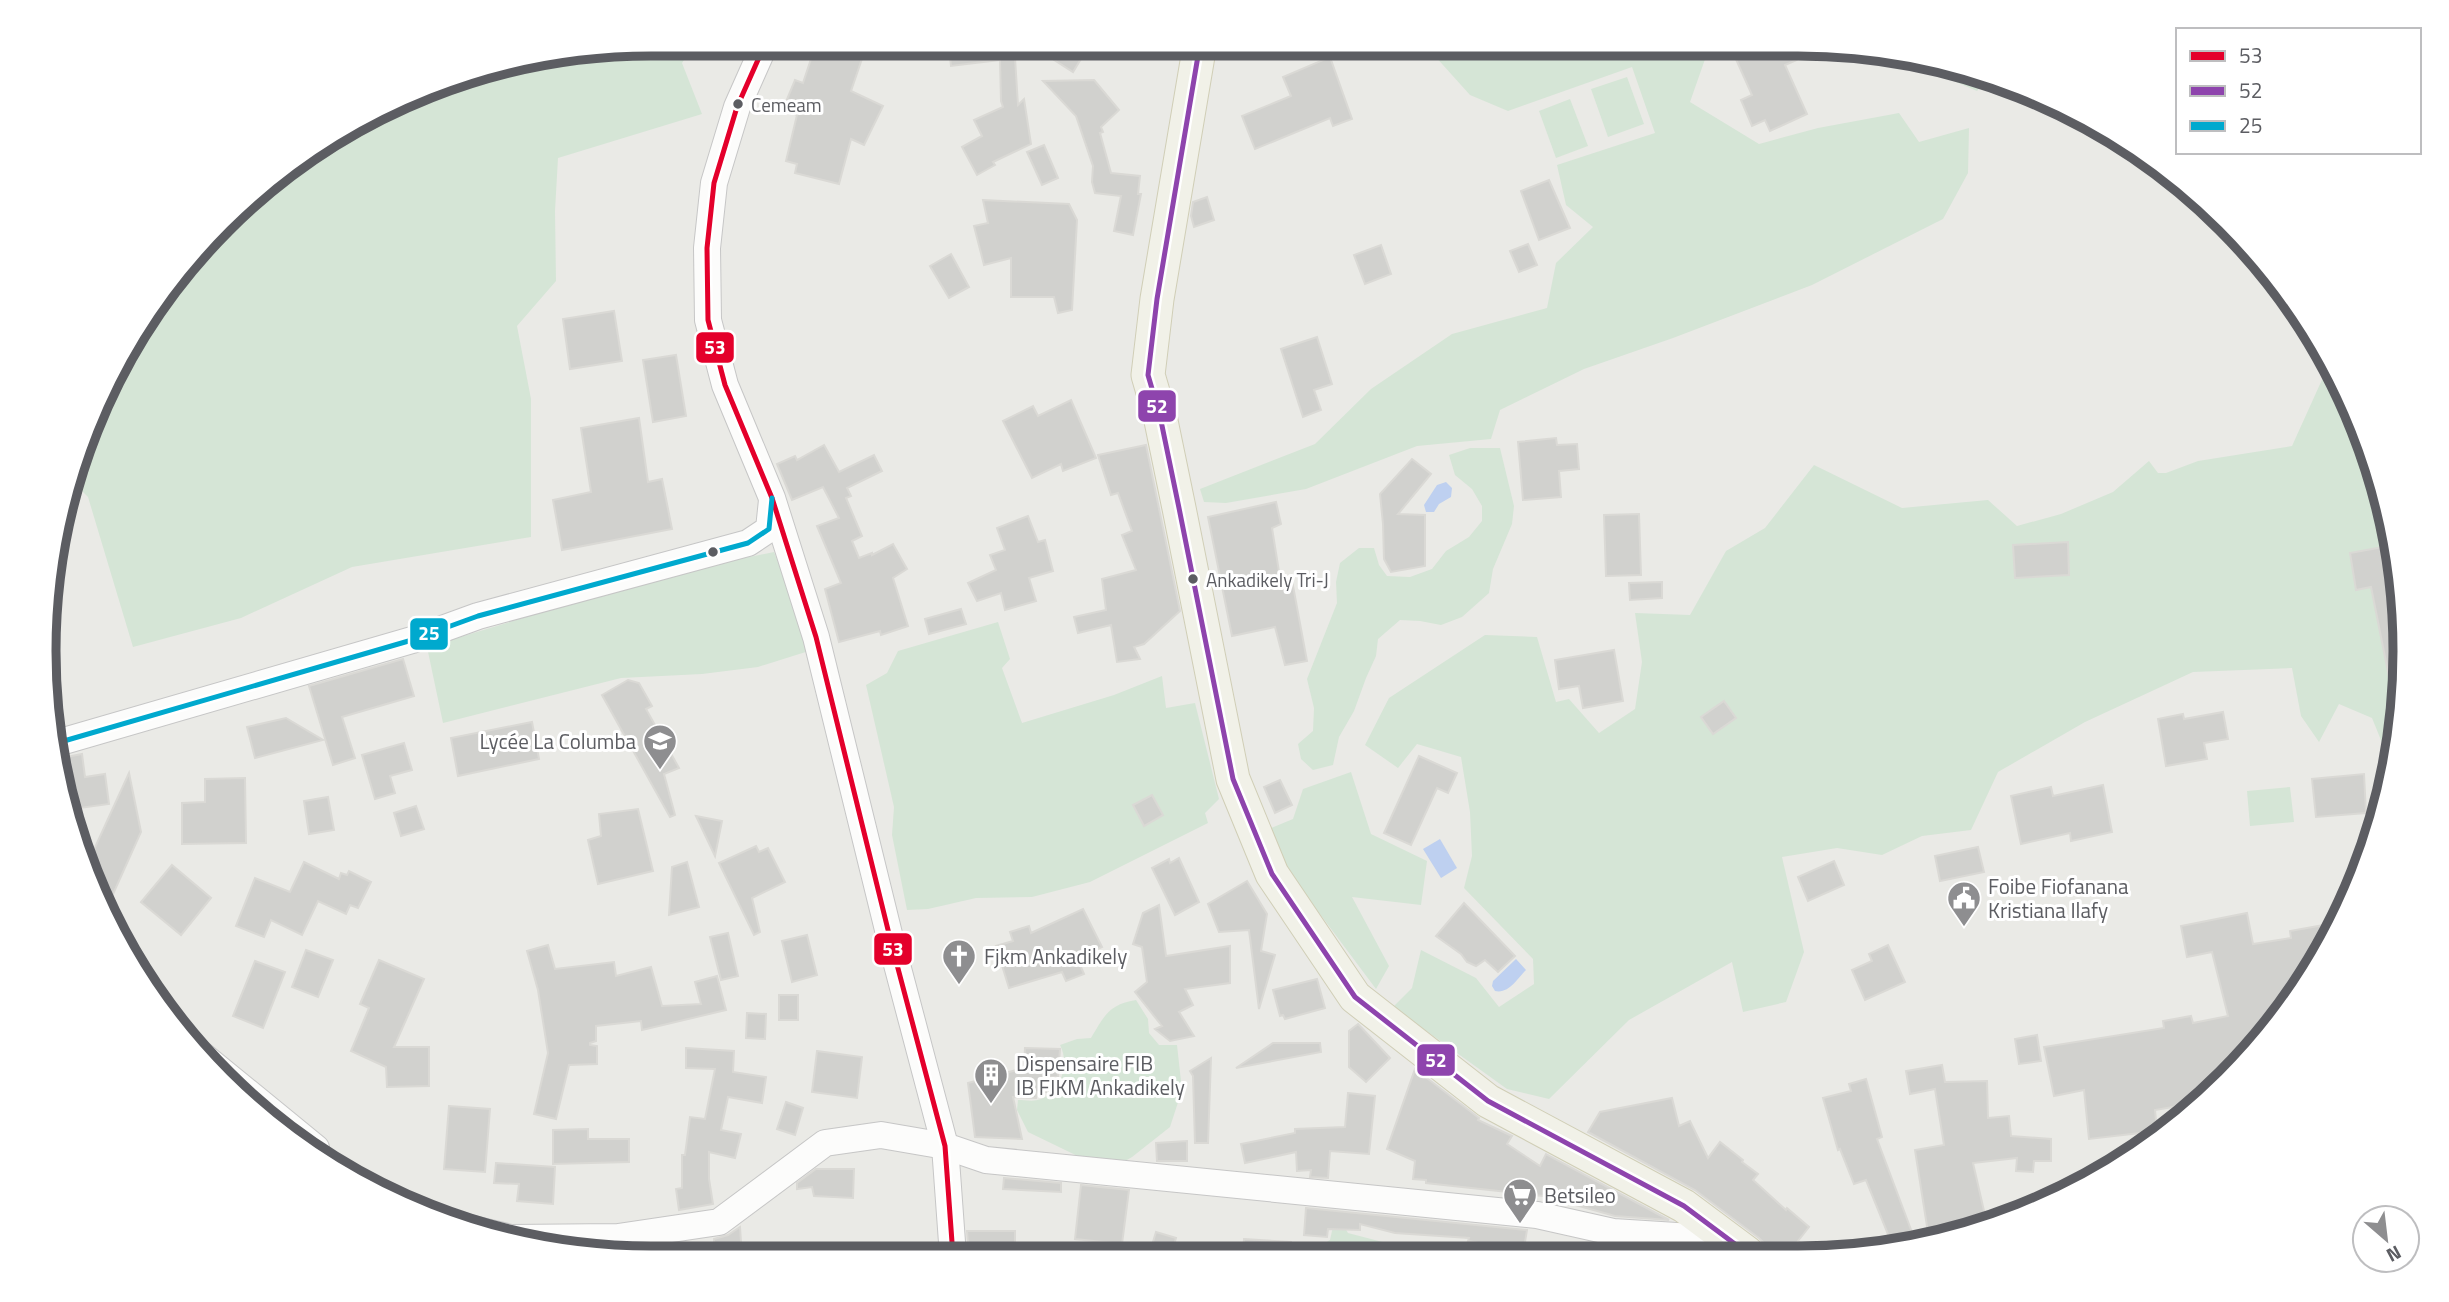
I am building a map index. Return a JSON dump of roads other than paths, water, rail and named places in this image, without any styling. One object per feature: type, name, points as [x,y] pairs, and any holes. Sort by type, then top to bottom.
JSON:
[{"type":"main road","points":[[1198,56],[1157,299],[1148,374],[1160,416],[1233,779],[1272,874],[1355,997],[1488,1101],[1684,1206],[1736,1246]]},
{"type":"street","points":[[760,56],[737,107],[714,183],[708,248],[708,320],[725,385],[772,498],[816,637],[891,942],[945,1146],[952,1246]]},
{"type":"street","points":[[63,741],[412,639],[478,616],[748,542],[769,529],[772,498]]},
{"type":"street","points":[[552,1238],[618,1237],[719,1222],[825,1143],[881,1135],[945,1146],[986,1160],[1537,1215],[1613,1232],[1692,1237],[1728,1246]]},
{"type":"water","points":[[1446,482],[1452,488],[1451,497],[1439,504],[1434,512],[1426,512],[1424,505],[1437,485]]},
{"type":"water","points":[[1440,839],[1457,868],[1441,878],[1423,849]]},
{"type":"water","points":[[1516,959],[1526,970],[1509,988],[1495,991],[1493,981]]},
{"type":"place","name":"Cemeam","points":[[738,104]]},
{"type":"place","name":"Ankadikely Tri-J","points":[[1193,579]]},
{"type":"place","name":"Lycée La Columba","points":[[660,771]]},
{"type":"place","name":"Foibe Fiofanana Kristiana Ilafy","points":[[1964,928]]},
{"type":"place","name":"Fjkm Ankadikely","points":[[959,986]]},
{"type":"place","name":"Dispensaire FIB IB FJKM Ankadikely","points":[[991,1105]]},
{"type":"place","name":"Betsileo","points":[[1520,1225]]}]
